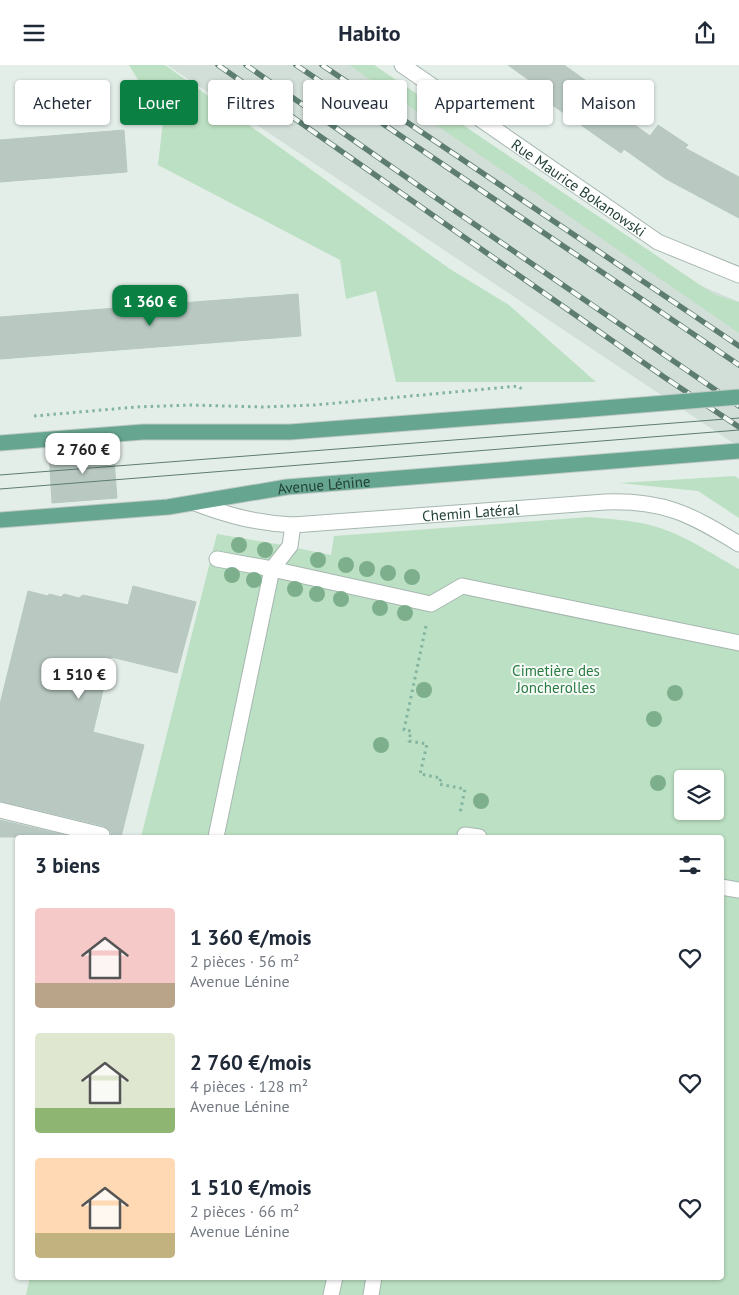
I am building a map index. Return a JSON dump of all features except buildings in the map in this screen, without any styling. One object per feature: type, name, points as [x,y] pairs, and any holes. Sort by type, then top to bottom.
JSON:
[{"type":"main road","points":[[0,443],[143,431],[290,432],[739,397]]},
{"type":"main road","name":"Avenue Lénine","points":[[0,520],[195,503],[287,487],[739,451]]},
{"type":"street","name":"Rue Maurice Bokanowski","points":[[402,65],[658,242],[739,275]]},
{"type":"street","name":"Chemin Latéral","points":[[195,503],[231,516],[270,524],[293,525],[631,502],[666,507],[683,512],[739,544]]},
{"type":"street","points":[[216,835],[272,569],[290,546],[293,525]]},
{"type":"street","points":[[217,559],[272,569],[431,604],[462,587],[739,643]]},
{"type":"street","points":[[0,810],[102,835]]},
{"type":"street","points":[[724,888],[739,890]]},
{"type":"street","points":[[332,1295],[334,1280]]},
{"type":"street","points":[[370,1295],[373,1280]]},
{"type":"path","points":[[28,417],[136,407],[315,405],[518,386],[550,412]]},
{"type":"path","points":[[431,604],[404,730],[411,731],[409,741],[427,745],[420,774],[441,778],[440,783],[465,789],[459,818],[469,835]]},
{"type":"shaded area","points":[[167,65],[349,65],[372,80],[303,80],[303,125],[407,125],[407,103],[417,110],[417,125],[440,125],[655,266],[739,302],[739,447],[257,125],[293,125],[293,80],[208,80],[208,92],[198,86],[198,80],[189,80]]},
{"type":"green space","points":[[129,65],[165,65],[186,80],[138,80]]},
{"type":"green space","points":[[349,65],[374,65],[396,80],[371,80]]},
{"type":"green space","points":[[407,87],[417,94],[417,112],[407,105]]},
{"type":"green space","points":[[198,89],[208,96],[208,125],[249,125],[450,269],[509,305],[596,382],[396,382],[376,291],[346,299],[340,260],[158,165],[163,125],[198,125]]},
{"type":"green space","points":[[436,125],[463,125],[715,295],[739,302],[739,333]]},
{"type":"green space","points":[[735,476],[739,479],[739,518],[698,491],[619,483]]},
{"type":"green space","name":"Cimetière des Joncherolles","points":[[589,517],[635,522],[662,529],[696,544],[739,569],[739,1295],[26,1295],[29,1280],[724,1280],[724,835],[142,835],[217,534],[331,555],[334,536]]},
{"type":"tram line","points":[[0,475],[739,418]]},
{"type":"tram line","points":[[0,489],[739,430]]},
{"type":"railway","points":[[218,65],[664,377],[739,427]]},
{"type":"railway","points":[[246,65],[739,406]]},
{"type":"railway","points":[[296,65],[739,365]]},
{"type":"railway","points":[[322,65],[739,346]]}]
